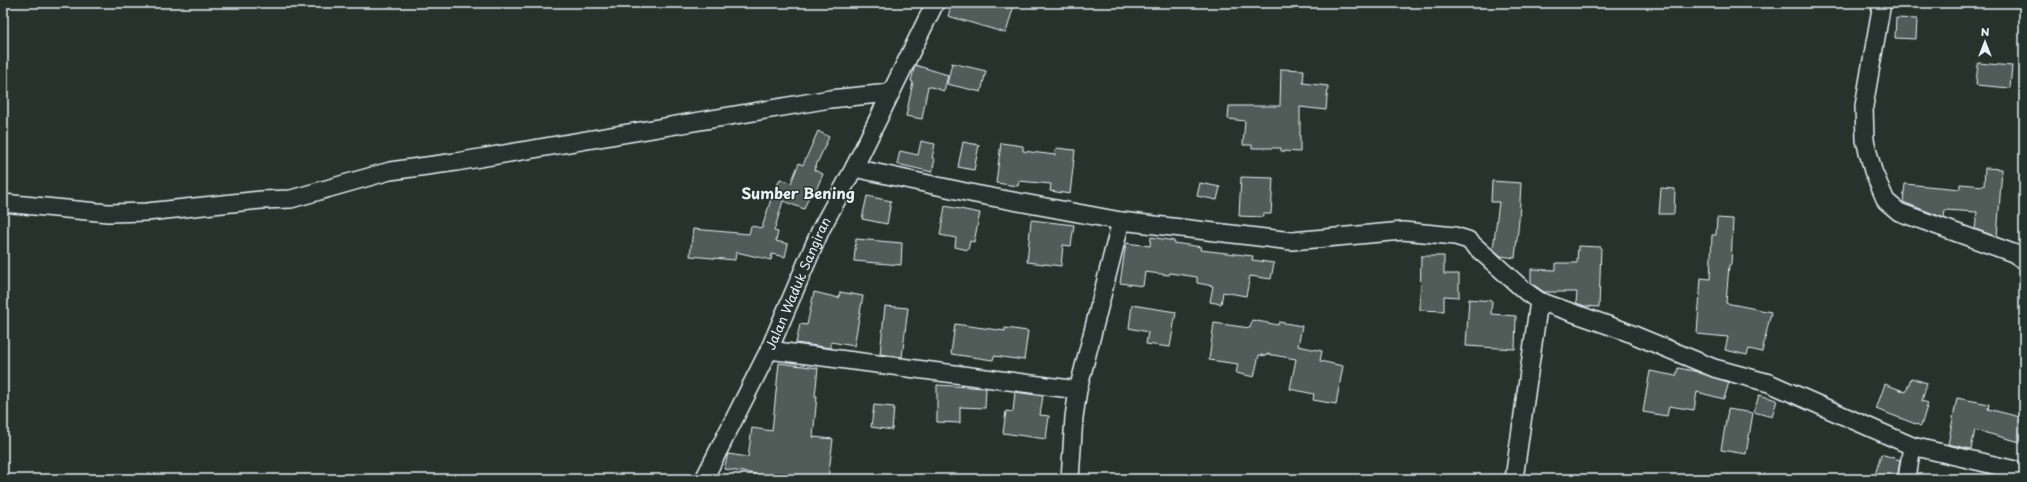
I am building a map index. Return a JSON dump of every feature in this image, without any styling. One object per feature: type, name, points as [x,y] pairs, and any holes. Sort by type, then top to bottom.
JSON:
[{"type":"street","name":"Jalan Waduk Sangiran","points":[[704,479],[769,350],[821,228],[854,168],[889,93],[915,47],[936,3]]},
{"type":"street","points":[[1882,3],[1864,106],[1865,140],[1873,171],[1886,201],[1899,212],[2013,252],[2024,260]]},
{"type":"street","points":[[3,203],[122,214],[261,200],[291,199],[406,168],[456,162],[830,99],[889,93]]},
{"type":"street","points":[[854,168],[975,194],[1121,222],[1292,240],[1403,231],[1455,236],[1468,240],[1525,291],[1539,301],[1622,330],[1714,368],[1769,384],[1912,446],[2024,472]]},
{"type":"street","points":[[1070,479],[1074,417],[1078,390],[1121,222]]},
{"type":"street","points":[[1514,479],[1539,301]]},
{"type":"street","points":[[769,350],[1078,390]]},
{"type":"street","points":[[1907,479],[1912,446]]},
{"type":"building","points":[[952,3],[1006,3],[1014,5],[1006,33],[948,16]]},
{"type":"building","points":[[1896,18],[1917,19],[1916,39],[1895,38]]},
{"type":"building","points":[[952,63],[986,71],[981,92],[947,84]]},
{"type":"building","points":[[1978,63],[2012,66],[2010,88],[1976,85]]},
{"type":"building","points":[[915,65],[948,75],[944,91],[928,86],[922,119],[906,116]]},
{"type":"building","points":[[1281,69],[1304,70],[1303,83],[1328,86],[1326,110],[1300,107],[1300,152],[1281,151],[1281,148],[1252,148],[1252,145],[1243,145],[1245,121],[1228,119],[1229,106],[1280,106]]},
{"type":"building","points":[[818,131],[829,137],[814,170],[823,174],[816,190],[812,189],[804,209],[783,201],[774,231],[778,232],[776,241],[788,244],[785,257],[772,254],[771,260],[736,252],[735,260],[690,256],[693,229],[749,234],[751,226],[762,228],[771,199],[780,179],[791,183],[799,163],[803,165]]},
{"type":"building","points":[[921,141],[935,144],[932,158],[935,159],[932,172],[897,164],[900,151],[918,155]]},
{"type":"building","points":[[963,142],[979,145],[974,170],[958,167]]},
{"type":"building","points":[[1001,143],[1023,146],[1023,151],[1055,155],[1056,148],[1075,150],[1070,194],[1050,191],[1051,184],[1019,181],[1018,186],[996,183]]},
{"type":"building","points":[[1985,168],[2002,169],[1997,237],[1975,229],[1977,212],[1945,210],[1944,218],[1903,202],[1905,184],[1960,189],[1960,184],[1984,186]]},
{"type":"building","points":[[1241,177],[1273,178],[1271,214],[1263,214],[1263,217],[1239,216]]},
{"type":"building","points":[[1492,181],[1521,183],[1515,258],[1501,256],[1493,249],[1499,202],[1491,202]]},
{"type":"building","points":[[1200,183],[1220,187],[1217,200],[1197,196]]},
{"type":"building","points":[[1661,188],[1675,189],[1674,214],[1659,214]]},
{"type":"building","points":[[867,196],[891,201],[887,224],[862,219]]},
{"type":"building","points":[[945,206],[980,213],[974,242],[970,241],[968,250],[955,247],[956,238],[940,235]]},
{"type":"building","points":[[1717,218],[1733,219],[1731,265],[1729,265],[1726,303],[1771,312],[1762,352],[1749,349],[1747,355],[1725,350],[1728,337],[1697,334],[1701,278],[1710,279],[1712,235],[1716,235]]},
{"type":"building","points":[[1031,220],[1074,225],[1071,246],[1063,245],[1061,266],[1027,262]]},
{"type":"building","points":[[1151,237],[1174,241],[1174,243],[1201,247],[1200,250],[1253,256],[1252,260],[1274,263],[1271,279],[1250,276],[1246,296],[1223,292],[1221,304],[1210,302],[1213,286],[1197,283],[1197,277],[1170,273],[1169,275],[1145,272],[1143,286],[1120,283],[1126,243],[1150,246]]},
{"type":"building","points":[[856,239],[902,243],[901,265],[854,261]]},
{"type":"building","points":[[1578,246],[1601,247],[1599,307],[1585,306],[1576,303],[1577,292],[1544,292],[1531,283],[1531,269],[1556,270],[1556,263],[1577,263]]},
{"type":"building","points":[[1421,256],[1444,256],[1444,274],[1459,274],[1459,297],[1444,296],[1444,311],[1420,310]]},
{"type":"building","points":[[814,292],[839,298],[840,292],[863,296],[854,346],[831,342],[831,348],[796,343],[800,324],[807,325]]},
{"type":"building","points":[[1469,299],[1492,301],[1491,314],[1516,316],[1515,349],[1466,346]]},
{"type":"building","points":[[1132,305],[1176,312],[1170,347],[1146,344],[1148,332],[1129,328]]},
{"type":"building","points":[[885,306],[908,308],[902,357],[880,354]]},
{"type":"building","points":[[1252,320],[1278,325],[1279,322],[1302,326],[1298,346],[1322,351],[1320,361],[1343,366],[1336,404],[1313,400],[1314,394],[1290,389],[1296,359],[1267,354],[1267,356],[1259,355],[1254,377],[1236,373],[1238,364],[1209,360],[1214,323],[1250,328]]},
{"type":"building","points":[[955,324],[1005,331],[1005,328],[1028,331],[1024,360],[994,356],[993,360],[951,354]]},
{"type":"building","points":[[779,363],[818,368],[813,437],[833,439],[828,479],[754,479],[755,474],[724,469],[728,454],[748,457],[752,428],[772,431]]},
{"type":"building","points":[[1678,368],[1694,371],[1729,382],[1724,399],[1697,392],[1694,410],[1669,406],[1667,416],[1643,412],[1650,371],[1676,376]]},
{"type":"building","points":[[1911,378],[1927,383],[1922,401],[1928,403],[1921,426],[1876,409],[1885,384],[1906,392]]},
{"type":"building","points":[[937,385],[986,388],[985,408],[960,407],[960,423],[937,422]]},
{"type":"building","points":[[1015,392],[1043,396],[1040,415],[1049,416],[1046,439],[1003,433],[1006,411],[1013,412]]},
{"type":"building","points":[[1759,395],[1777,400],[1772,417],[1754,412]]},
{"type":"building","points":[[1957,398],[1989,404],[1988,409],[2024,418],[2024,443],[1975,430],[1971,449],[1948,444]]},
{"type":"building","points":[[874,405],[894,407],[892,430],[871,427]]},
{"type":"building","points":[[1728,409],[1753,413],[1746,454],[1721,450]]},
{"type":"building","points":[[1881,454],[1900,460],[1897,479],[1874,479]]},
{"type":"district","name":"Sumber Bening","points":[[798,194]]}]
